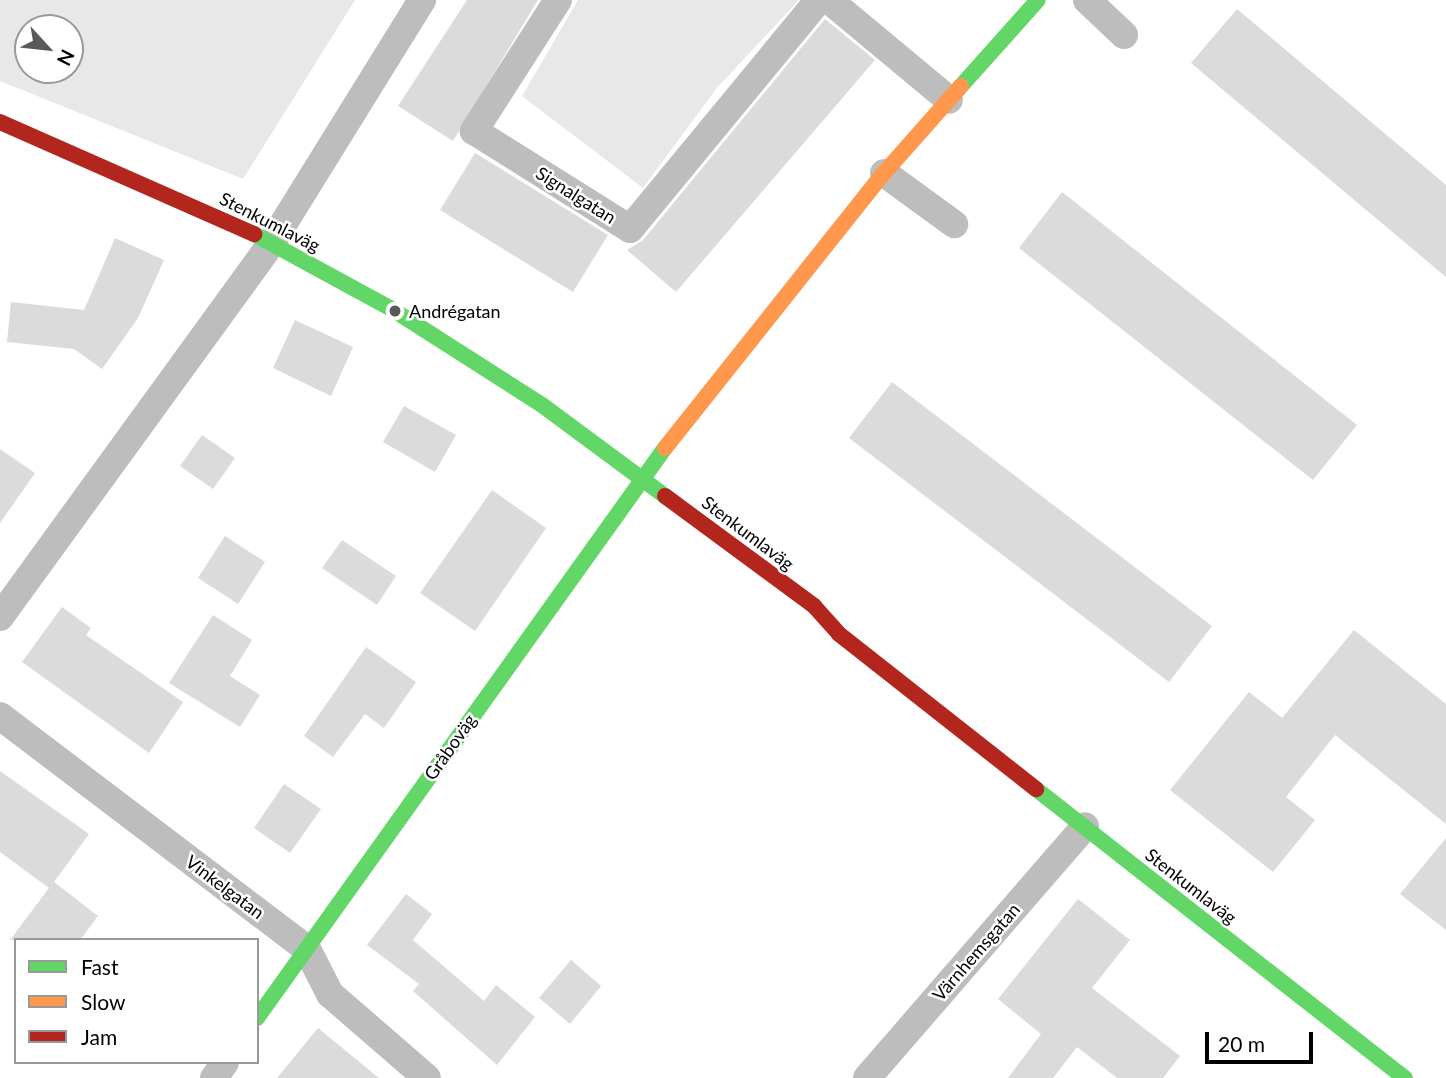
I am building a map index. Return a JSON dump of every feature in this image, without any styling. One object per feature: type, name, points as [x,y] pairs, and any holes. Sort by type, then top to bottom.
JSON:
[{"type":"street","points":[[2,611],[272,242],[422,0]]},
{"type":"street","name":"Signalgatan","points":[[558,0],[474,131],[630,229],[819,0]]},
{"type":"street","points":[[829,0],[949,100]]},
{"type":"street","points":[[642,477],[884,173],[1038,0]]},
{"type":"street","points":[[1087,0],[1124,35]]},
{"type":"street","name":"Stenkumlaväg","points":[[0,122],[272,242],[406,318],[642,477],[814,607],[839,634],[1405,1078]]},
{"type":"street","points":[[884,173],[954,224]]},
{"type":"street","name":"Gråboväg","points":[[259,1015],[642,477]]},
{"type":"street","name":"Vinkelgatan","points":[[0,716],[307,949],[330,993],[427,1078]]},
{"type":"street","name":"Värnhemsgatan","points":[[867,1078],[1085,827]]},
{"type":"shaded area","points":[[0,0],[355,0],[243,179],[0,81]]},
{"type":"shaded area","points":[[578,0],[799,0],[716,89],[643,188],[522,96]]},
{"type":"building","points":[[467,0],[538,0],[453,141],[398,106]]},
{"type":"building","points":[[1237,9],[1446,185],[1446,277],[1191,63]]},
{"type":"building","points":[[825,19],[875,60],[676,292],[627,250],[643,240]]},
{"type":"building","points":[[475,153],[608,235],[573,292],[440,210]]},
{"type":"building","points":[[1062,192],[1357,425],[1313,480],[1019,248]]},
{"type":"building","points":[[115,238],[164,260],[138,318],[102,369],[74,349],[7,342],[11,302],[84,310]]},
{"type":"building","points":[[295,320],[353,347],[331,396],[273,368]]},
{"type":"building","points":[[892,382],[1212,626],[1169,682],[849,438]]},
{"type":"building","points":[[404,406],[456,435],[435,472],[383,442]]},
{"type":"building","points":[[202,435],[235,458],[213,489],[180,466]]},
{"type":"building","points":[[0,449],[35,473],[0,523]]},
{"type":"building","points":[[492,490],[546,528],[475,631],[420,593]]},
{"type":"building","points":[[225,536],[265,562],[238,604],[198,578]]},
{"type":"building","points":[[342,540],[396,576],[377,605],[322,568]]},
{"type":"building","points":[[62,607],[91,628],[86,635],[183,702],[149,753],[22,662]]},
{"type":"building","points":[[213,615],[252,640],[230,676],[260,695],[240,727],[169,683]]},
{"type":"building","points":[[1354,630],[1446,704],[1446,824],[1335,735],[1286,797],[1315,820],[1273,872],[1170,790],[1249,692],[1282,718]]},
{"type":"building","points":[[366,647],[416,682],[384,728],[365,714],[333,757],[304,736]]},
{"type":"building","points":[[0,771],[89,834],[54,882],[98,916],[82,938],[10,940],[49,888],[0,852]]},
{"type":"building","points":[[284,784],[321,809],[290,853],[254,828]]},
{"type":"building","points":[[1446,838],[1446,930],[1400,894]]},
{"type":"building","points":[[406,894],[432,914],[413,940],[484,1001],[496,985],[535,1017],[497,1065],[413,991],[419,984],[367,945]]},
{"type":"building","points":[[1078,899],[1130,940],[1092,988],[1180,1056],[1163,1078],[1117,1078],[1077,1047],[1053,1078],[1008,1078],[1041,1034],[998,999]]},
{"type":"building","points":[[571,960],[601,986],[570,1024],[539,998]]},
{"type":"building","points":[[318,1028],[379,1078],[277,1078]]},
{"type":"traffic: fast","points":[[961,86],[1038,0]]},
{"type":"traffic: fast","points":[[254,234],[395,311],[542,405],[665,496]]},
{"type":"traffic: fast","points":[[259,1015],[665,448]]},
{"type":"traffic: fast","points":[[1036,789],[1405,1078]]},
{"type":"traffic: slow","points":[[665,448],[884,173],[961,86]]},
{"type":"traffic: jam","points":[[0,122],[254,234]]},
{"type":"traffic: jam","points":[[665,496],[814,606],[839,634],[1036,789]]},
{"type":"place","name":"Andrégatan","points":[[395,311]]}]
